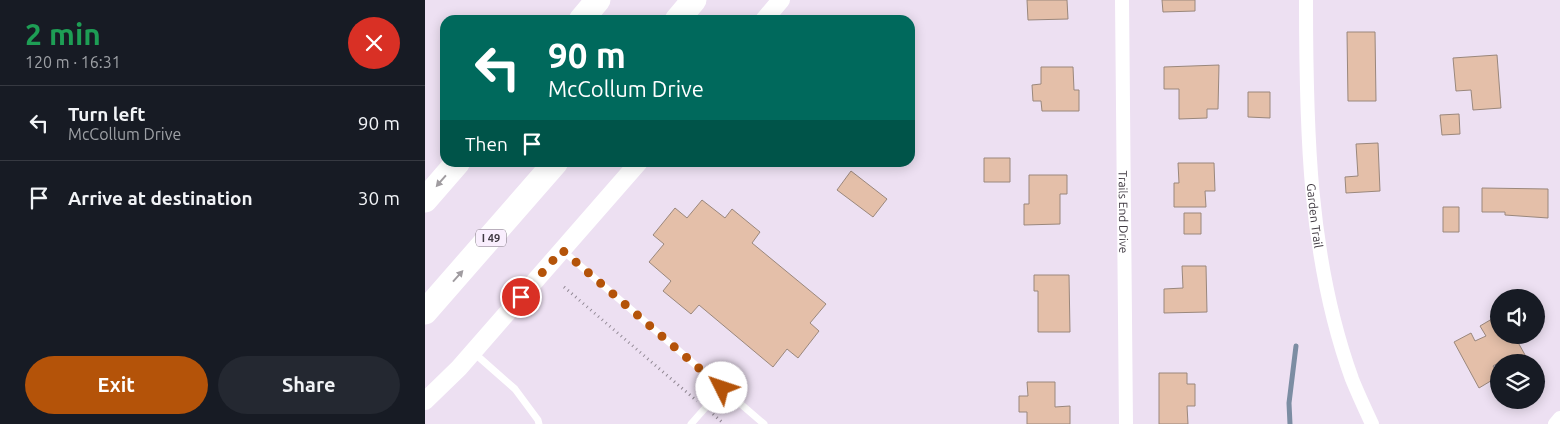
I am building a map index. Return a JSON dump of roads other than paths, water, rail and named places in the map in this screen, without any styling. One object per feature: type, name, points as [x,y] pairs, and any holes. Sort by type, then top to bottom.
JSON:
[{"type":"highway","points":[[585,15],[598,0]]},
{"type":"highway","points":[[681,15],[694,0]]},
{"type":"highway","points":[[425,200],[454,167]]},
{"type":"highway","name":"I 49","points":[[425,312],[552,167]]},
{"type":"street","points":[[768,15],[781,0]]},
{"type":"street","name":"Trails End Drive","points":[[1122,0],[1126,424]]},
{"type":"street","name":"Garden Trail","points":[[1306,0],[1310,177],[1319,246],[1330,301],[1352,378],[1372,424]]},
{"type":"street","points":[[425,401],[473,352],[635,167]]},
{"type":"street","points":[[1555,424],[1560,418]]},
{"type":"lane","points":[[562,250],[764,424]]},
{"type":"lane","points":[[473,352],[515,390],[539,424]]},
{"type":"lane","points":[[691,424],[706,407]]},
{"type":"waterway","points":[[1290,424],[1289,403],[1296,346]]}]
